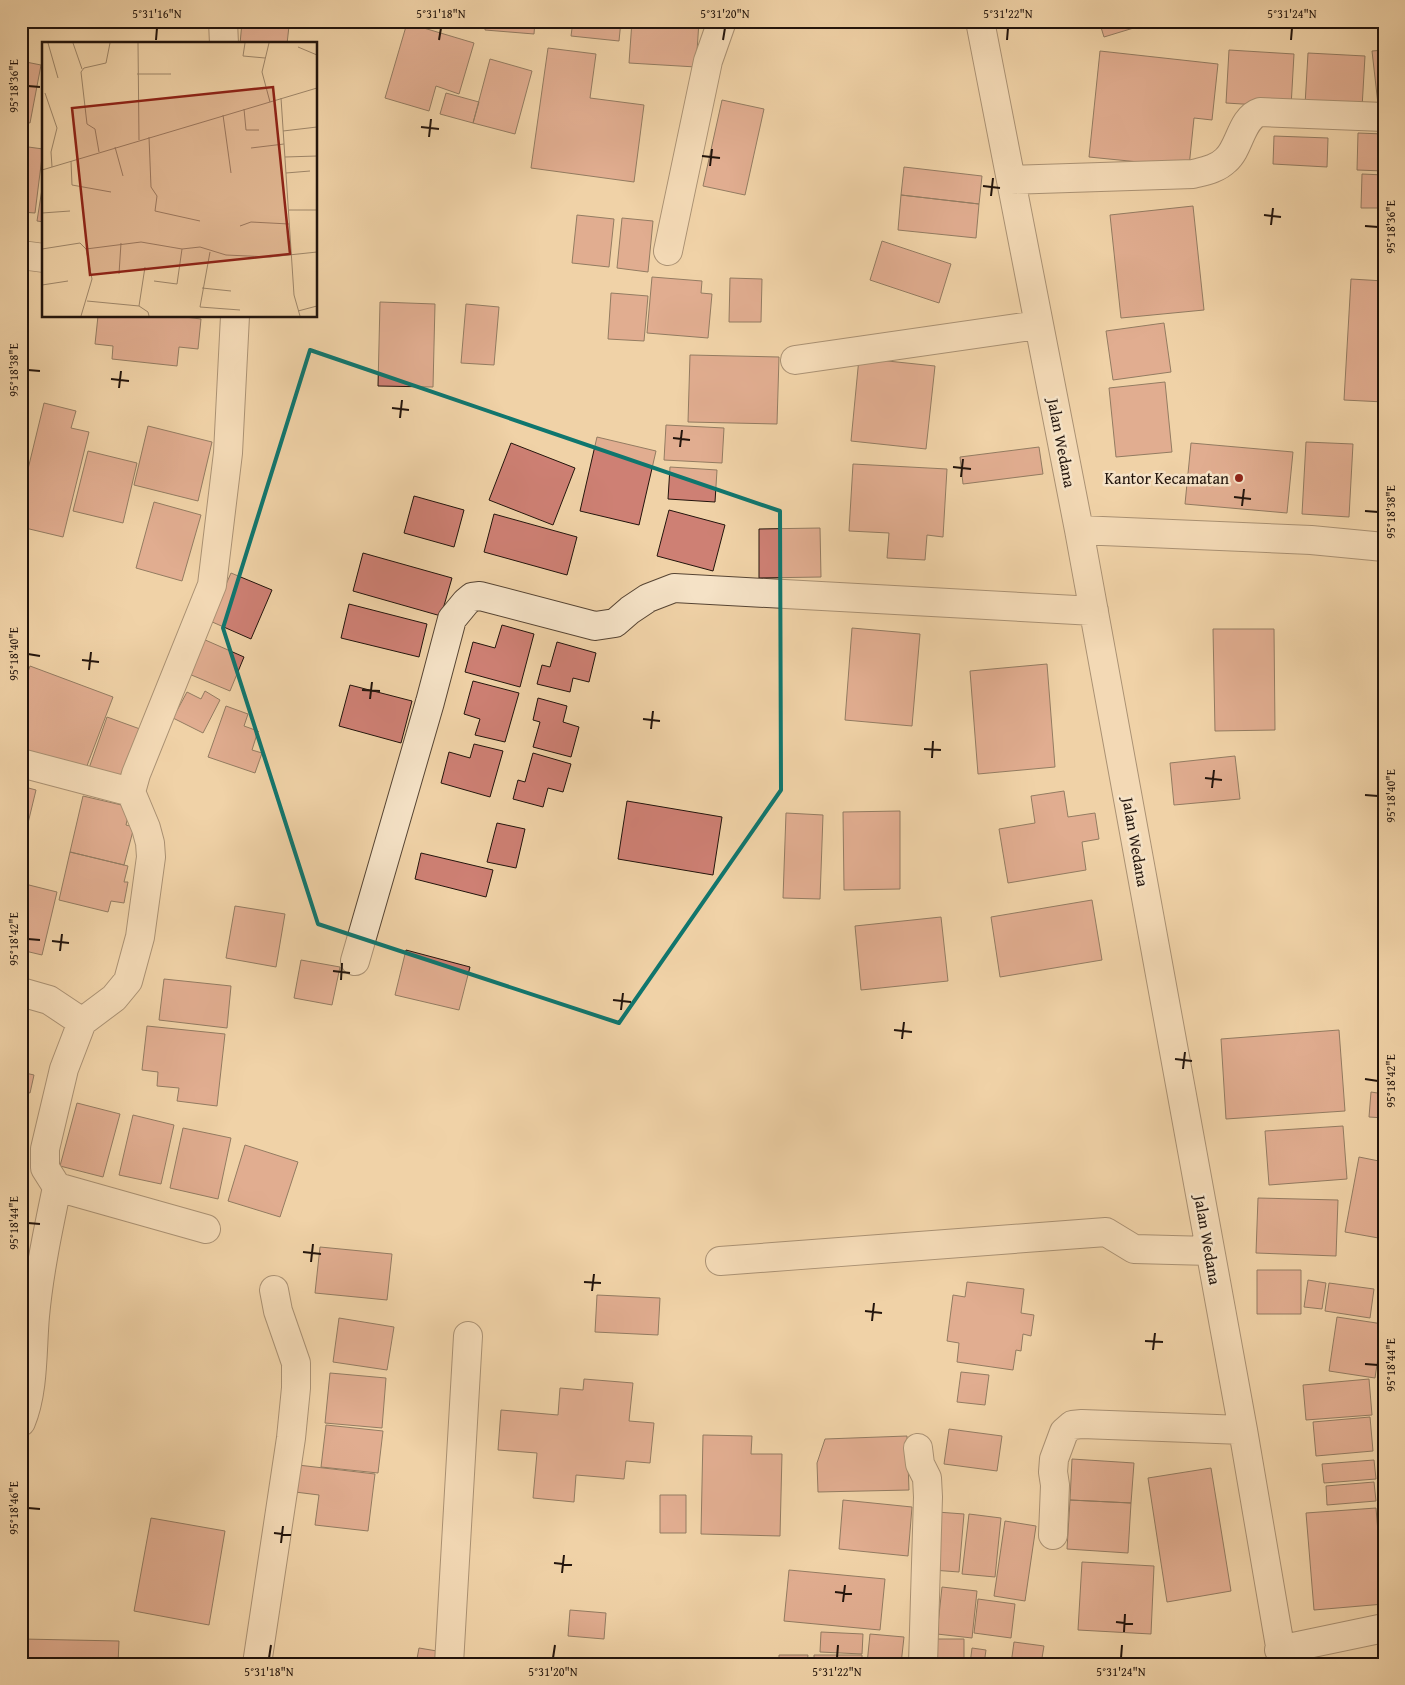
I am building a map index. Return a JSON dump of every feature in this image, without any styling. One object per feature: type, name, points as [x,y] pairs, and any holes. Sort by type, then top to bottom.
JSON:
[{"type":"street","points":[[223,21],[224,42]]},
{"type":"street","points":[[668,251],[708,61],[722,21]]},
{"type":"street","name":"Jalan Wedana","points":[[980,21],[1094,611],[1243,1430],[1281,1657]]},
{"type":"street","points":[[1011,180],[1193,174],[1206,171],[1225,161],[1231,154],[1250,119],[1260,112],[1384,117]]},
{"type":"street","points":[[21,255],[42,258]]},
{"type":"street","points":[[206,1228],[57,1187],[45,1168],[45,1149],[64,1069],[82,1022],[114,998],[128,981],[140,938],[151,857],[150,843],[131,792],[212,585],[228,453],[235,318]]},
{"type":"street","points":[[795,360],[1038,325]]},
{"type":"street","points":[[1079,530],[1311,540],[1384,547]]},
{"type":"street","points":[[355,961],[452,619],[472,597],[480,596],[595,626],[615,623],[648,598],[674,588],[1094,611]]},
{"type":"street","points":[[21,763],[131,792]]},
{"type":"street","points":[[21,992],[50,1000],[82,1022]]},
{"type":"street","points":[[21,1422],[27,1407],[36,1314],[48,1228],[57,1187]]},
{"type":"street","points":[[720,1261],[1106,1232],[1134,1249],[1210,1251]]},
{"type":"street","points":[[257,1664],[291,1438],[296,1388],[296,1363],[278,1311],[274,1290]]},
{"type":"street","points":[[450,1664],[468,1336]]},
{"type":"street","points":[[1053,1535],[1054,1459],[1064,1432],[1072,1425],[1243,1430]]},
{"type":"street","points":[[918,1448],[920,1464],[927,1478],[928,1497],[923,1664]]},
{"type":"street","points":[[1281,1657],[1384,1628]]},
{"type":"highlighted area","points":[[310,350],[780,511],[781,790],[619,1023],[318,924],[223,628]]},
{"type":"building","points":[[485,21],[535,21],[534,34],[485,30]]},
{"type":"building","points":[[573,21],[621,21],[619,41],[571,36]]},
{"type":"building","points":[[632,21],[699,21],[696,67],[629,63]]},
{"type":"building","points":[[1099,21],[1149,21],[1150,23],[1104,37]]},
{"type":"building","points":[[242,22],[289,26],[287,42],[240,42]]},
{"type":"building","points":[[407,23],[474,43],[459,94],[436,86],[429,111],[385,98]]},
{"type":"building","points":[[548,48],[596,54],[590,98],[644,105],[634,182],[531,168]]},
{"type":"building","points":[[1229,50],[1294,54],[1291,107],[1226,103]]},
{"type":"building","points":[[1384,50],[1384,113],[1379,113],[1372,51]]},
{"type":"building","points":[[1100,51],[1218,64],[1212,120],[1194,118],[1189,167],[1089,157]]},
{"type":"building","points":[[1308,53],[1365,56],[1362,108],[1305,105]]},
{"type":"building","points":[[490,59],[532,71],[515,134],[473,123]]},
{"type":"building","points":[[21,61],[41,65],[30,123],[21,121]]},
{"type":"building","points":[[446,93],[479,102],[473,123],[440,114]]},
{"type":"building","points":[[722,100],[764,109],[745,195],[703,186]]},
{"type":"building","points":[[1358,133],[1384,134],[1384,171],[1357,170]]},
{"type":"building","points":[[1274,136],[1328,138],[1327,167],[1273,164]]},
{"type":"building","points":[[21,146],[42,149],[35,213],[21,212]]},
{"type":"building","points":[[904,167],[982,176],[979,204],[901,195]]},
{"type":"building","points":[[1362,174],[1384,175],[1384,208],[1361,208]]},
{"type":"building","points":[[42,189],[42,222],[37,221]]},
{"type":"building","points":[[901,195],[979,204],[976,238],[898,230]]},
{"type":"building","points":[[1193,206],[1204,310],[1121,318],[1110,215]]},
{"type":"building","points":[[577,215],[614,219],[609,267],[572,263]]},
{"type":"building","points":[[622,218],[653,221],[648,272],[617,268]]},
{"type":"building","points":[[882,241],[951,264],[939,303],[870,280]]},
{"type":"building","points":[[652,277],[702,281],[701,293],[712,294],[708,338],[647,333]]},
{"type":"building","points":[[730,278],[762,279],[761,322],[729,322]]},
{"type":"building","points":[[1351,279],[1384,281],[1384,402],[1344,400]]},
{"type":"building","points":[[611,293],[648,296],[644,341],[608,339]]},
{"type":"building","points":[[380,302],[435,304],[433,387],[378,386]]},
{"type":"building","points":[[466,304],[499,307],[494,365],[461,363]]},
{"type":"building","points":[[98,318],[201,319],[198,349],[179,347],[177,366],[112,359],[113,346],[95,344]]},
{"type":"building","points":[[1164,323],[1171,372],[1113,380],[1106,331]]},
{"type":"building","points":[[690,355],[779,357],[777,424],[688,422]]},
{"type":"building","points":[[859,358],[935,366],[926,449],[851,441]]},
{"type":"building","points":[[1165,382],[1172,452],[1116,457],[1109,388]]},
{"type":"building","points":[[44,403],[76,411],[71,428],[89,432],[63,537],[21,527],[21,498]]},
{"type":"building","points":[[666,425],[724,428],[722,463],[664,460]]},
{"type":"building","points":[[148,426],[212,442],[198,501],[134,485]]},
{"type":"building","points":[[597,437],[656,451],[639,525],[580,511]]},
{"type":"building","points":[[1306,442],[1353,444],[1349,517],[1302,514]]},
{"type":"building","points":[[511,443],[575,468],[553,525],[489,500]]},
{"type":"building","name":"Kantor Kecamatan","points":[[1191,443],[1293,452],[1287,513],[1185,504]]},
{"type":"building","points":[[1039,447],[1043,474],[963,484],[960,457]]},
{"type":"building","points":[[88,451],[137,463],[123,523],[73,511]]},
{"type":"building","points":[[853,464],[947,469],[943,537],[927,535],[925,560],[887,558],[889,533],[849,531]]},
{"type":"building","points":[[670,467],[717,470],[715,502],[668,499]]},
{"type":"building","points":[[414,496],[464,510],[454,547],[404,533]]},
{"type":"building","points":[[154,502],[201,515],[182,581],[136,568]]},
{"type":"building","points":[[669,510],[725,525],[713,571],[657,556]]},
{"type":"building","points":[[494,514],[577,537],[567,575],[484,552]]},
{"type":"building","points":[[820,528],[821,577],[759,578],[759,529]]},
{"type":"building","points":[[363,553],[452,578],[441,616],[353,591]]},
{"type":"building","points":[[231,573],[272,590],[251,639],[210,621]]},
{"type":"building","points":[[349,604],[427,624],[419,657],[341,638]]},
{"type":"building","points":[[502,625],[534,634],[520,687],[465,672],[473,642],[495,648]]},
{"type":"building","points":[[852,628],[920,634],[912,726],[845,720]]},
{"type":"building","points":[[1213,629],[1274,629],[1275,730],[1215,731]]},
{"type":"building","points":[[203,639],[244,657],[230,691],[189,674]]},
{"type":"building","points":[[557,642],[596,653],[589,682],[573,678],[570,692],[537,684],[542,665],[550,667]]},
{"type":"building","points":[[1047,664],[1055,767],[978,774],[970,671]]},
{"type":"building","points":[[30,666],[113,697],[85,771],[21,748],[21,691]]},
{"type":"building","points":[[473,681],[519,693],[505,742],[475,735],[480,719],[464,714]]},
{"type":"building","points":[[350,685],[412,701],[401,743],[339,726]]},
{"type":"building","points":[[205,691],[220,700],[203,733],[173,718],[187,692],[201,699]]},
{"type":"building","points":[[538,698],[567,706],[563,722],[579,727],[571,757],[533,747],[540,722],[533,720]]},
{"type":"building","points":[[226,706],[248,714],[244,726],[258,731],[252,750],[262,753],[255,773],[208,757]]},
{"type":"building","points":[[107,717],[140,729],[121,782],[88,771]]},
{"type":"building","points":[[474,744],[503,751],[490,797],[441,783],[449,752],[470,758]]},
{"type":"building","points":[[533,753],[571,764],[563,792],[548,788],[543,807],[513,799],[518,780],[525,782]]},
{"type":"building","points":[[1235,756],[1240,799],[1174,805],[1170,763]]},
{"type":"building","points":[[21,786],[36,790],[21,852]]},
{"type":"building","points":[[1064,791],[1068,817],[1095,813],[1099,839],[1082,842],[1086,870],[1008,883],[999,829],[1035,823],[1031,796]]},
{"type":"building","points":[[83,796],[130,807],[126,825],[134,827],[124,865],[70,852]]},
{"type":"building","points":[[627,801],[722,817],[713,875],[618,859]]},
{"type":"building","points":[[900,811],[900,889],[844,890],[843,812]]},
{"type":"building","points":[[786,813],[823,815],[820,899],[783,898]]},
{"type":"building","points":[[497,823],[525,829],[516,868],[487,862]]},
{"type":"building","points":[[70,852],[128,866],[124,882],[128,882],[124,903],[111,901],[108,912],[59,900]]},
{"type":"building","points":[[421,853],[493,870],[486,897],[415,879]]},
{"type":"building","points":[[21,883],[57,892],[42,955],[21,950]]},
{"type":"building","points":[[1092,900],[1102,960],[1000,977],[991,917]]},
{"type":"building","points":[[235,906],[285,914],[276,967],[226,958]]},
{"type":"building","points":[[941,917],[948,981],[861,990],[855,926]]},
{"type":"building","points":[[406,950],[470,967],[459,1010],[395,995]]},
{"type":"building","points":[[301,960],[340,967],[332,1005],[294,998]]},
{"type":"building","points":[[164,979],[231,986],[227,1028],[159,1020]]},
{"type":"building","points":[[147,1026],[225,1034],[217,1106],[177,1101],[179,1088],[157,1086],[158,1072],[142,1070]]},
{"type":"building","points":[[1339,1030],[1345,1111],[1226,1119],[1221,1039]]},
{"type":"building","points":[[21,1072],[34,1075],[30,1093],[21,1091]]},
{"type":"building","points":[[1371,1092],[1384,1094],[1384,1118],[1369,1117]]},
{"type":"building","points":[[77,1103],[120,1114],[103,1177],[60,1166]]},
{"type":"building","points":[[133,1115],[174,1125],[161,1184],[119,1175]]},
{"type":"building","points":[[1343,1126],[1347,1179],[1269,1185],[1265,1131]]},
{"type":"building","points":[[183,1128],[231,1138],[218,1199],[170,1188]]},
{"type":"building","points":[[245,1145],[298,1162],[280,1217],[228,1201]]},
{"type":"building","points":[[1359,1157],[1384,1162],[1384,1239],[1345,1232]]},
{"type":"building","points":[[1258,1198],[1338,1200],[1336,1256],[1256,1253]]},
{"type":"building","points":[[320,1247],[392,1254],[387,1300],[315,1293]]},
{"type":"building","points":[[1257,1270],[1301,1270],[1301,1314],[1257,1314]]},
{"type":"building","points":[[1308,1280],[1326,1283],[1322,1309],[1304,1307]]},
{"type":"building","points":[[967,1282],[1024,1289],[1021,1313],[1034,1315],[1031,1336],[1023,1334],[1021,1351],[1016,1350],[1013,1370],[957,1362],[959,1343],[947,1341],[953,1295],[965,1297]]},
{"type":"building","points":[[1329,1283],[1374,1289],[1370,1318],[1325,1311]]},
{"type":"building","points":[[597,1295],[660,1298],[658,1335],[595,1332]]},
{"type":"building","points":[[1337,1317],[1383,1324],[1375,1378],[1329,1371]]},
{"type":"building","points":[[339,1318],[394,1327],[387,1370],[333,1362]]},
{"type":"building","points":[[961,1372],[989,1375],[985,1405],[957,1402]]},
{"type":"building","points":[[330,1373],[386,1378],[382,1428],[325,1423]]},
{"type":"building","points":[[584,1379],[633,1383],[629,1421],[654,1423],[650,1463],[626,1461],[624,1479],[576,1475],[574,1502],[533,1498],[537,1453],[498,1450],[501,1410],[558,1415],[560,1388],[583,1390]]},
{"type":"building","points":[[1369,1379],[1372,1415],[1306,1420],[1303,1385]]},
{"type":"building","points":[[1370,1417],[1373,1451],[1316,1456],[1313,1422]]},
{"type":"building","points":[[326,1425],[383,1431],[378,1473],[321,1467]]},
{"type":"building","points":[[949,1429],[1002,1436],[997,1471],[944,1464]]},
{"type":"building","points":[[703,1435],[752,1436],[751,1454],[782,1454],[780,1536],[701,1534]]},
{"type":"building","points":[[907,1436],[909,1490],[818,1492],[817,1463],[825,1439]]},
{"type":"building","points":[[1072,1459],[1134,1463],[1131,1503],[1070,1500]]},
{"type":"building","points":[[1374,1460],[1376,1479],[1324,1483],[1322,1464]]},
{"type":"building","points":[[298,1465],[375,1474],[368,1531],[315,1525],[319,1495],[295,1492]]},
{"type":"building","points":[[1211,1468],[1231,1591],[1167,1602],[1148,1478]]},
{"type":"building","points":[[1374,1482],[1376,1501],[1327,1505],[1326,1486]]},
{"type":"building","points":[[660,1495],[686,1495],[686,1533],[660,1533]]},
{"type":"building","points":[[843,1500],[912,1507],[908,1556],[839,1549]]},
{"type":"building","points":[[1070,1500],[1131,1503],[1128,1553],[1067,1549]]},
{"type":"building","points":[[1376,1508],[1384,1604],[1314,1610],[1306,1513]]},
{"type":"building","points":[[937,1512],[964,1514],[959,1572],[932,1570]]},
{"type":"building","points":[[969,1514],[1001,1518],[995,1577],[962,1574]]},
{"type":"building","points":[[151,1518],[225,1531],[209,1625],[134,1611]]},
{"type":"building","points":[[1005,1521],[1036,1526],[1025,1601],[994,1596]]},
{"type":"building","points":[[1082,1562],[1154,1566],[1151,1634],[1078,1630]]},
{"type":"building","points":[[789,1570],[885,1579],[880,1630],[784,1621]]},
{"type":"building","points":[[942,1587],[977,1591],[972,1638],[937,1634]]},
{"type":"building","points":[[978,1599],[1015,1604],[1011,1638],[974,1633]]},
{"type":"building","points":[[570,1610],[606,1613],[604,1639],[568,1636]]},
{"type":"building","points":[[821,1632],[863,1634],[862,1654],[820,1652]]},
{"type":"building","points":[[870,1634],[904,1637],[901,1664],[867,1664]]},
{"type":"building","points":[[23,1639],[119,1641],[118,1664],[22,1664]]},
{"type":"building","points":[[928,1639],[964,1639],[964,1664],[928,1664]]},
{"type":"building","points":[[1014,1642],[1044,1646],[1041,1664],[1011,1664]]},
{"type":"building","points":[[419,1648],[443,1652],[441,1664],[416,1664]]},
{"type":"building","points":[[972,1648],[986,1650],[984,1664],[970,1664]]},
{"type":"building","points":[[779,1655],[808,1655],[807,1664],[779,1664]]},
{"type":"building","points":[[814,1655],[862,1655],[862,1664],[814,1664]]},
{"type":"building","points":[[1384,1657],[1384,1664],[1344,1664],[1344,1662]]},
{"type":"place","name":"Kantor Kecamatan","points":[[1239,478]]}]
